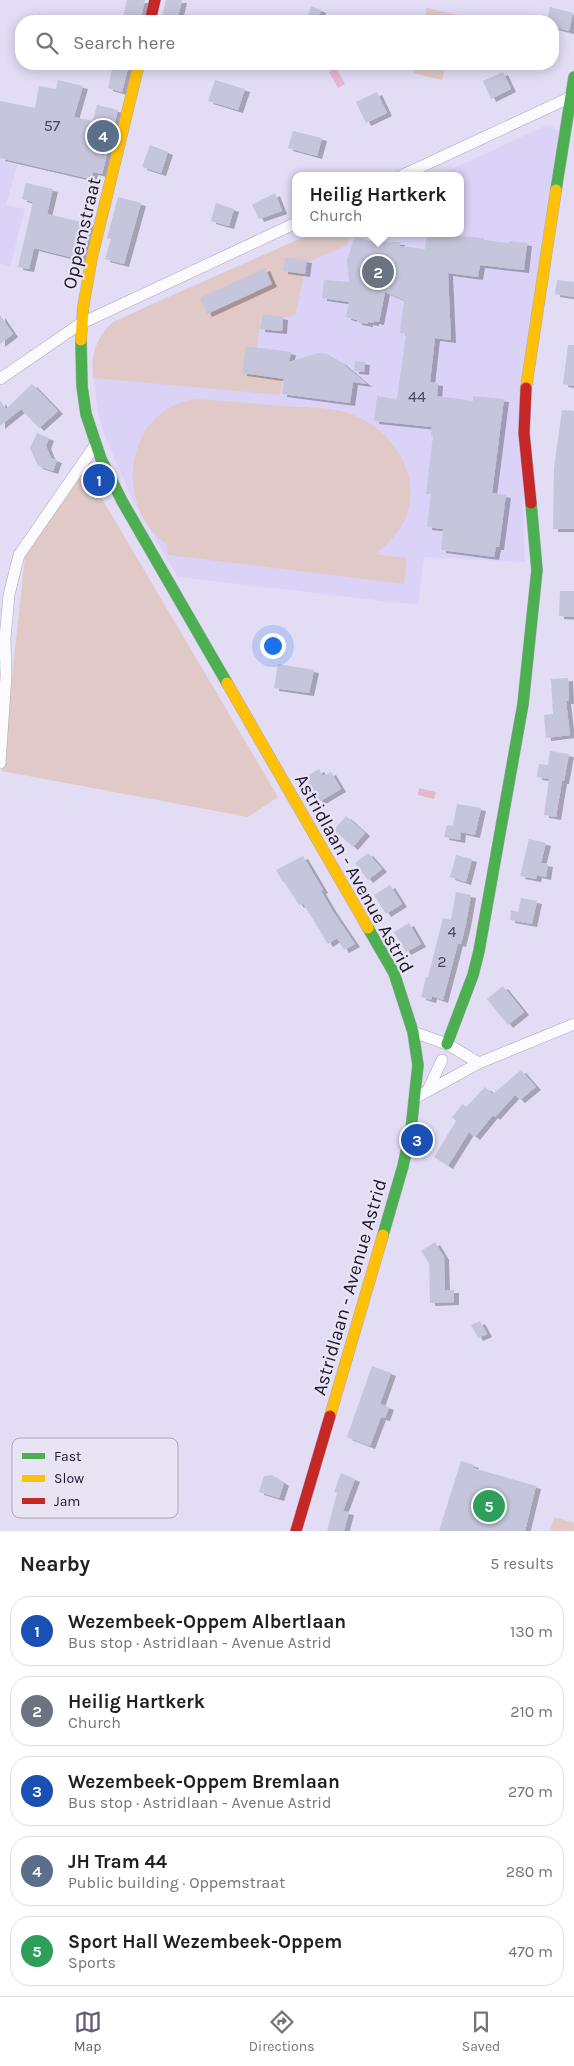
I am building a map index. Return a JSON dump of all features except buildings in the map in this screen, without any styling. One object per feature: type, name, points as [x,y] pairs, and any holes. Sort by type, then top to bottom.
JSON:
[{"type":"street","points":[[151,15],[155,0]]},
{"type":"street","name":"Oppemstraat","points":[[80,324],[87,279],[138,70]]},
{"type":"street","points":[[447,1044],[473,975],[479,951],[523,704],[537,570],[524,433],[525,393],[574,77]]},
{"type":"street","points":[[409,172],[572,97]]},
{"type":"street","points":[[0,379],[80,324],[292,225]]},
{"type":"street","name":"Astridlaan - Avenue Astrid","points":[[80,324],[80,368],[87,415],[96,444],[122,501],[391,967],[413,1032],[418,1065],[411,1129],[397,1187],[296,1531]]},
{"type":"street","points":[[0,763],[6,676],[4,638],[9,595],[19,555],[96,444]]},
{"type":"street","points":[[415,1098],[478,1062],[574,1024]]},
{"type":"street","points":[[413,1032],[447,1044],[478,1062]]},
{"type":"street","points":[[428,1090],[442,1060]]},
{"type":"shaded area","points":[[427,8],[457,15],[425,15]]},
{"type":"shaded area","points":[[337,70],[345,84],[338,88],[329,72]]},
{"type":"shaded area","points":[[414,70],[444,70],[442,80],[413,73]]},
{"type":"shaded area","points":[[545,126],[553,127],[559,132],[549,196],[523,510],[525,562],[424,557],[418,605],[178,577],[132,499],[104,433],[98,413],[92,365],[93,354],[108,326],[149,305],[304,237],[464,237],[464,172],[446,172]]},
{"type":"shaded area","points":[[0,159],[17,165],[6,205],[25,209],[10,267],[0,264]]},
{"type":"shaded area","points":[[304,237],[351,237],[347,245],[306,263],[295,315],[283,318],[261,315],[257,347],[247,346],[283,377],[280,395],[93,378],[93,362],[96,347],[102,334],[113,322]]},
{"type":"shaded area","points":[[196,399],[336,410],[362,419],[385,435],[401,457],[407,470],[411,494],[407,515],[403,524],[391,540],[375,554],[407,558],[404,584],[168,555],[167,545],[150,528],[138,507],[133,484],[134,461],[141,439],[154,420],[172,406]]},
{"type":"shaded area","points":[[82,474],[98,492],[278,797],[248,817],[2,771],[25,557]]},
{"type":"shaded area","points":[[419,788],[436,792],[434,799],[418,795]]},
{"type":"shaded area","points":[[554,1517],[574,1523],[574,1531],[550,1531]]},
{"type":"traffic: fast","points":[[556,190],[574,77]]},
{"type":"traffic: fast","points":[[81,340],[82,386],[86,414],[101,459],[122,501],[227,683]]},
{"type":"traffic: fast","points":[[447,1044],[473,975],[479,951],[523,704],[537,570],[531,503]]},
{"type":"traffic: fast","points":[[368,928],[394,973],[413,1032],[418,1065],[411,1129],[403,1166],[383,1235]]},
{"type":"traffic: slow","points":[[81,340],[83,308],[92,257],[138,70]]},
{"type":"traffic: slow","points":[[526,388],[556,190]]},
{"type":"traffic: slow","points":[[227,683],[368,928]]},
{"type":"traffic: slow","points":[[330,1416],[383,1235]]},
{"type":"traffic: jam","points":[[151,15],[155,0]]},
{"type":"traffic: jam","points":[[526,388],[524,433],[531,503]]},
{"type":"traffic: jam","points":[[296,1531],[330,1416]]},
{"type":"place","name":"JH Tram 44","points":[[103,136]]},
{"type":"place","name":"Heilig Hartkerk","points":[[378,272]]},
{"type":"place","name":"Wezembeek-Oppem Albertlaan","points":[[99,480]]},
{"type":"place","name":"Wezembeek-Oppem Bremlaan","points":[[417,1140]]},
{"type":"place","name":"Sport Hall Wezembeek-Oppem","points":[[489,1506]]}]
